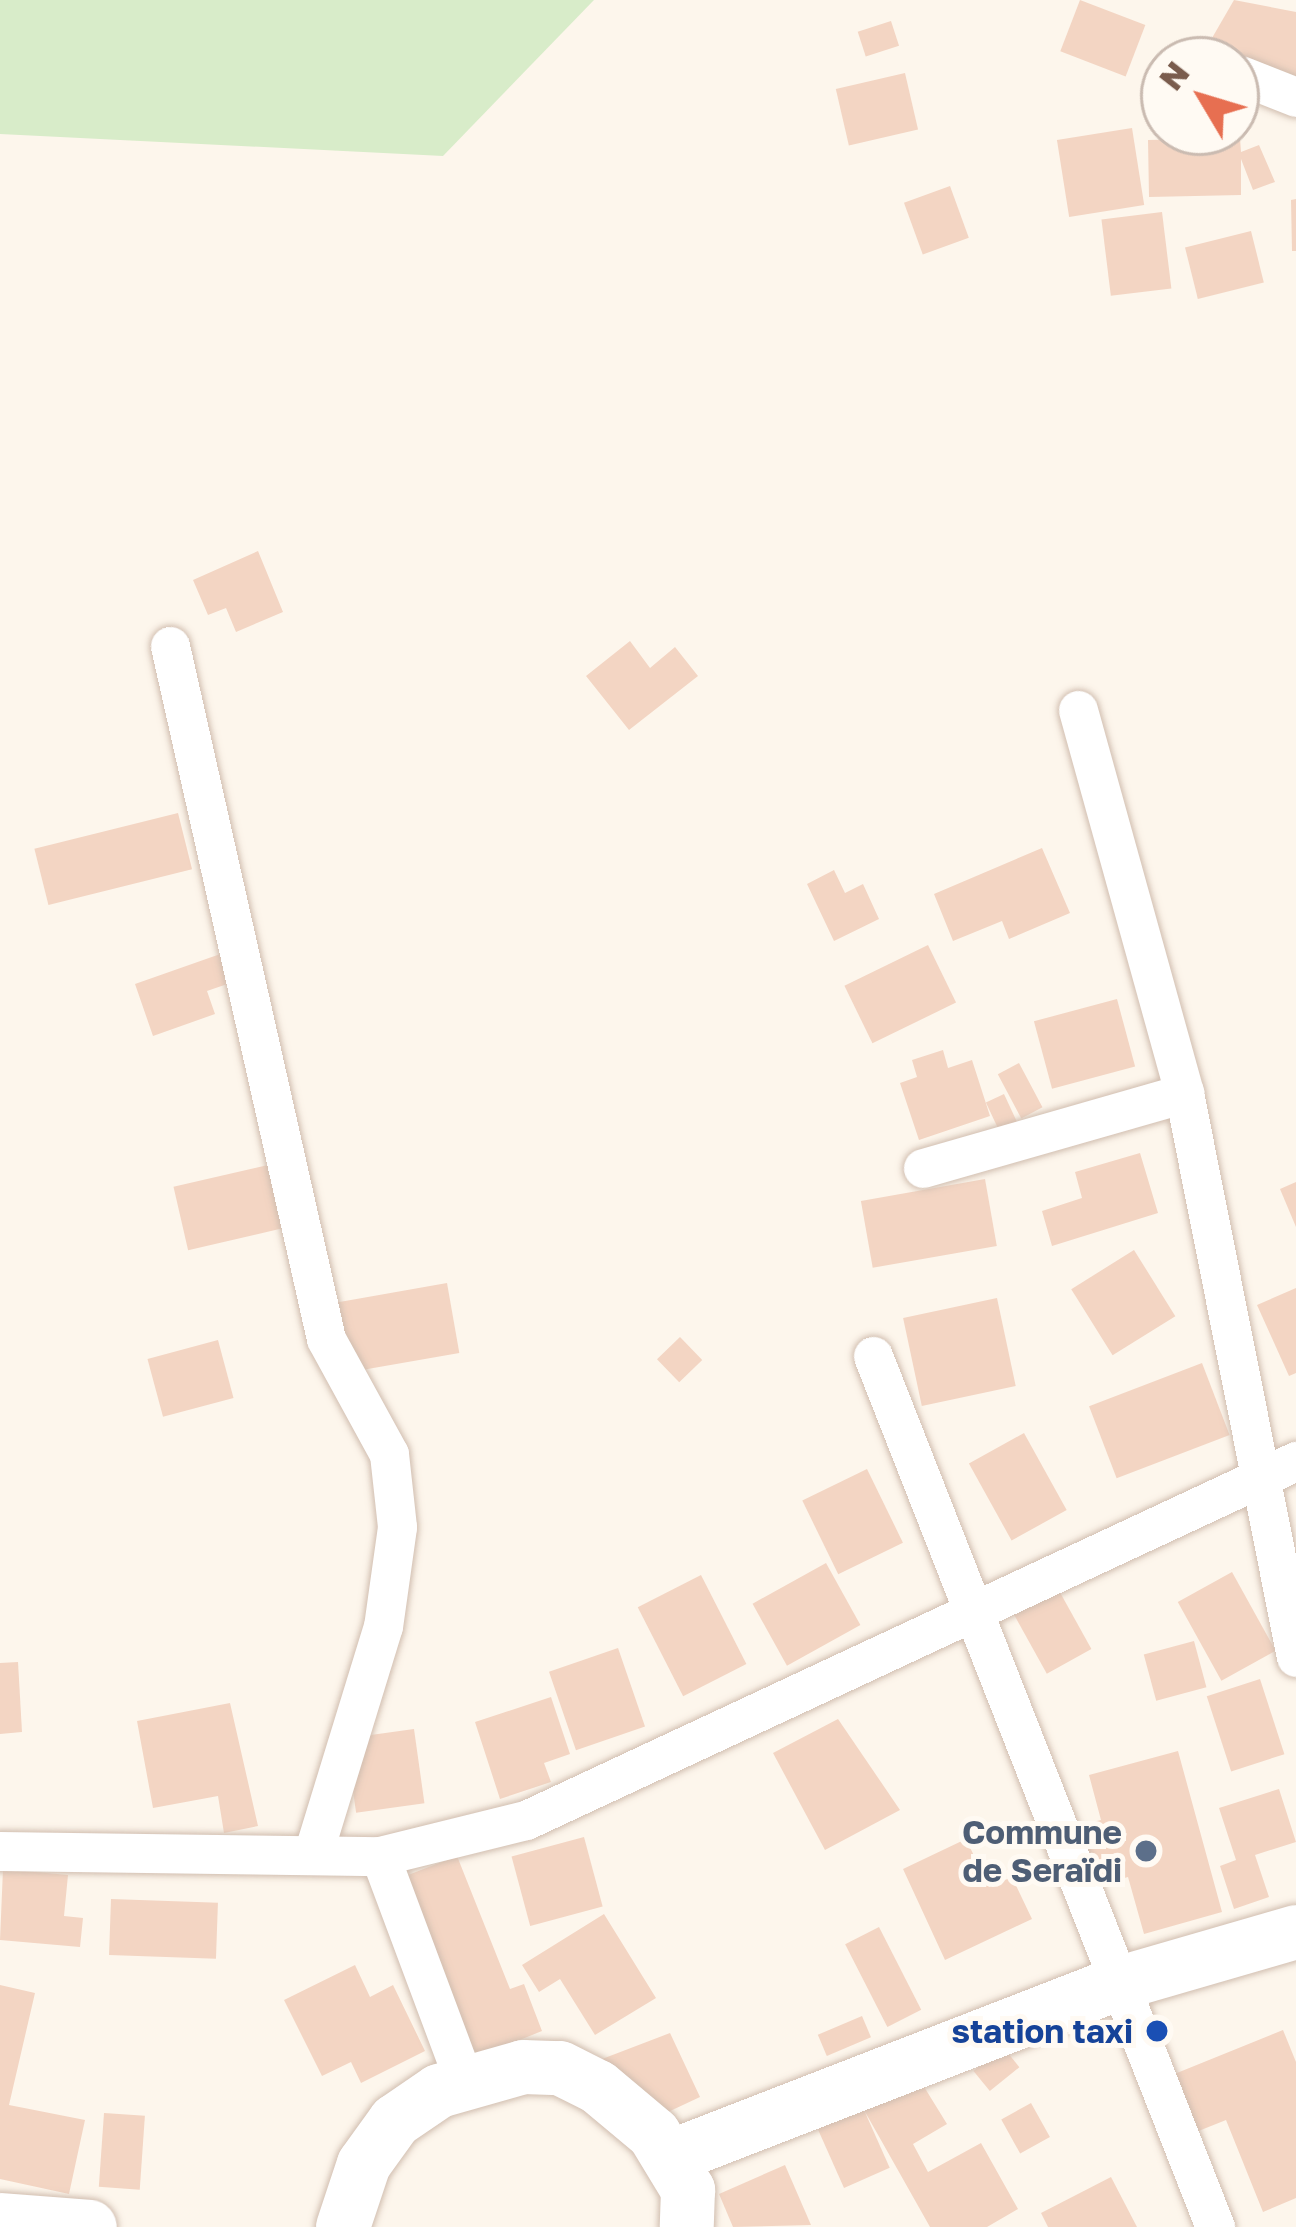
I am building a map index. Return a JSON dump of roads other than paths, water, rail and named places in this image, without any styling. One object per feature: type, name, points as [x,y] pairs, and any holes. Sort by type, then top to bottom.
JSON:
[{"type":"main road","points":[[673,2156],[1117,1984],[1296,1932]]},
{"type":"main road","points":[[343,2227],[377,2141],[416,2104],[464,2081],[560,2068],[625,2107],[673,2156],[687,2227]]},
{"type":"main road","points":[[0,2220],[90,2227]]},
{"type":"street","points":[[1260,83],[1296,97]]},
{"type":"street","points":[[170,646],[326,1339],[389,1454],[397,1527],[383,1626],[313,1854]]},
{"type":"street","points":[[1078,710],[1184,1093],[1280,1470],[1296,1657]]},
{"type":"street","points":[[923,1168],[1184,1093]]},
{"type":"street","points":[[873,1356],[968,1616],[1215,2227]]},
{"type":"street","points":[[0,1851],[380,1856],[579,1799],[1280,1470]]},
{"type":"street","points":[[0,1834],[41,1853]]},
{"type":"street","points":[[380,1856],[464,2081]]},
{"type":"place","name":"Commune de Seraïdi","points":[[1146,1851]]},
{"type":"place","name":"station taxi","points":[[1157,2031]]}]
